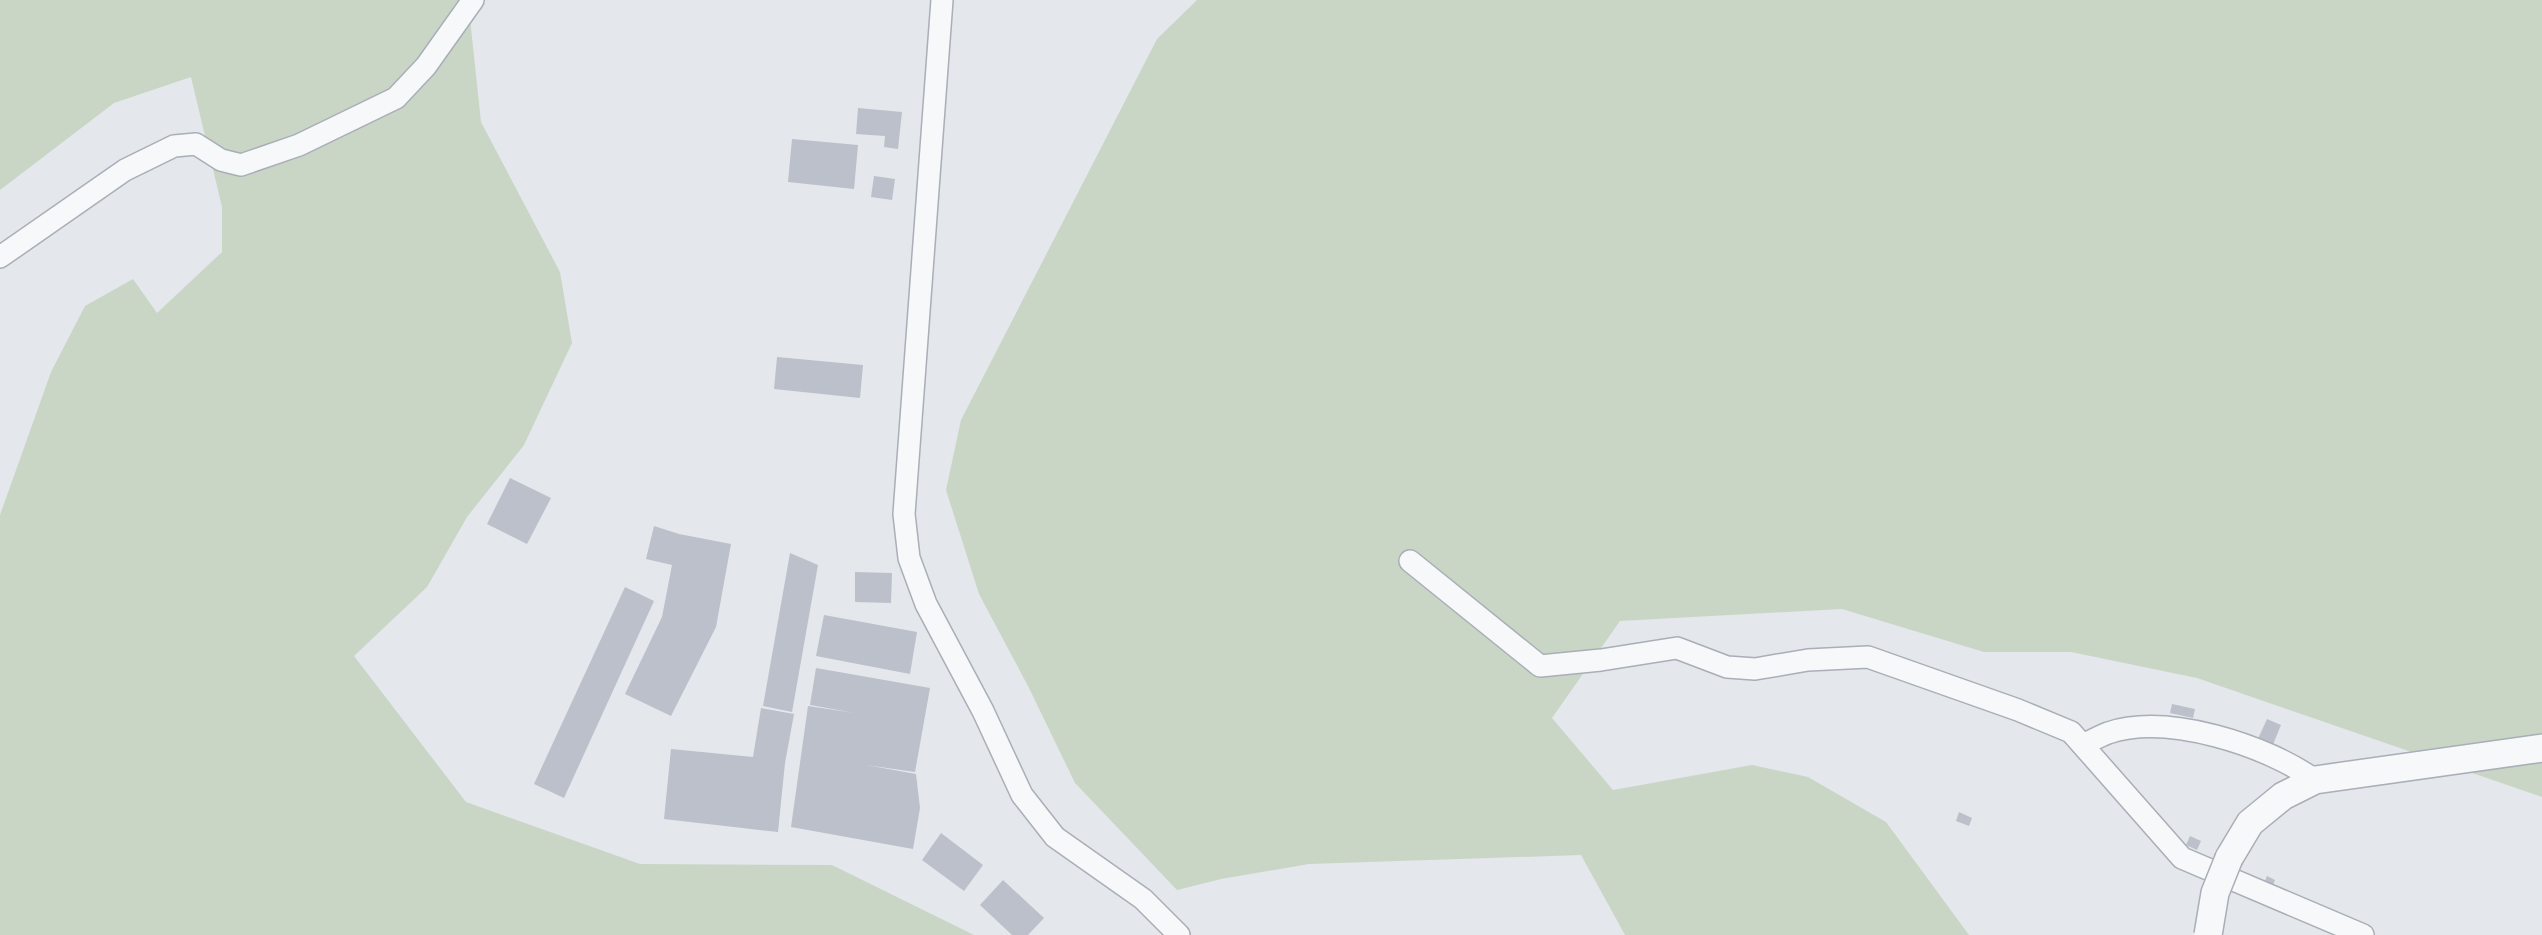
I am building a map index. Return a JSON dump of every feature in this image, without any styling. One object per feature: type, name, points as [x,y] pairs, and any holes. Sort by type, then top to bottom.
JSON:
[{"type":"street","points":[[0,257],[125,170],[174,146],[196,144],[221,160],[241,165],[299,145],[396,98],[426,66],[473,0]]},
{"type":"street","points":[[942,0],[904,514],[909,558],[926,604],[983,711],[1022,795],[1055,837],[1143,899],[1179,935]]},
{"type":"street","points":[[1410,561],[1425,576],[1540,666],[1601,660],[1677,648],[1727,667],[1755,669],[1808,660],[1868,657],[2019,710],[2071,732],[2182,858],[2363,935]]},
{"type":"street","points":[[2083,745],[2109,732],[2144,727],[2188,730],[2248,746],[2290,764],[2315,780]]},
{"type":"street","points":[[2208,935],[2216,893],[2229,858],[2250,823],[2283,796],[2315,780],[2542,748]]},
{"type":"green space","points":[[0,0],[468,0],[481,122],[560,272],[572,343],[524,445],[467,517],[427,587],[354,656],[466,802],[640,864],[832,865],[974,935],[0,935],[0,515],[51,372],[85,306],[133,279],[157,313],[222,252],[222,207],[191,77],[114,103],[0,190]]},
{"type":"green space","points":[[1197,0],[2542,0],[2542,797],[2197,678],[2071,652],[1984,652],[1842,609],[1620,621],[1552,718],[1613,790],[1752,765],[1808,777],[1886,822],[1969,935],[1625,935],[1581,855],[1309,864],[1221,879],[1177,890],[1075,783],[1029,688],[979,594],[946,490],[961,420],[1157,39]]},
{"type":"building","points":[[858,108],[902,112],[898,149],[884,147],[885,136],[856,134]]},
{"type":"building","points":[[792,139],[858,145],[854,189],[788,182]]},
{"type":"building","points":[[874,176],[895,179],[892,200],[871,197]]},
{"type":"building","points":[[777,357],[863,365],[860,398],[774,389]]},
{"type":"building","points":[[510,478],[551,498],[527,544],[487,524]]},
{"type":"building","points":[[654,526],[679,534],[731,544],[716,627],[671,716],[625,694],[662,617],[672,565],[646,559]]},
{"type":"building","points":[[790,553],[818,565],[792,712],[763,706]]},
{"type":"building","points":[[855,572],[892,573],[891,603],[855,602]]},
{"type":"building","points":[[625,587],[654,601],[564,798],[534,784]]},
{"type":"building","points":[[824,615],[917,632],[910,674],[816,656]]},
{"type":"building","points":[[816,668],[930,688],[915,772],[866,765],[916,774],[920,808],[913,849],[791,827],[808,706],[855,713],[810,705]]},
{"type":"building","points":[[2172,704],[2195,709],[2193,718],[2170,713]]},
{"type":"building","points":[[761,708],[794,714],[785,763],[778,832],[664,819],[671,749],[753,757]]},
{"type":"building","points":[[2267,719],[2281,725],[2272,747],[2257,741]]},
{"type":"building","points":[[1959,812],[1972,818],[1969,826],[1956,821]]},
{"type":"building","points":[[941,833],[983,865],[964,891],[922,860]]},
{"type":"building","points":[[2190,836],[2201,841],[2197,850],[2186,845]]},
{"type":"building","points":[[2267,876],[2275,880],[2273,885],[2265,881]]},
{"type":"building","points":[[1003,880],[1044,918],[1028,935],[1012,935],[980,905]]}]
